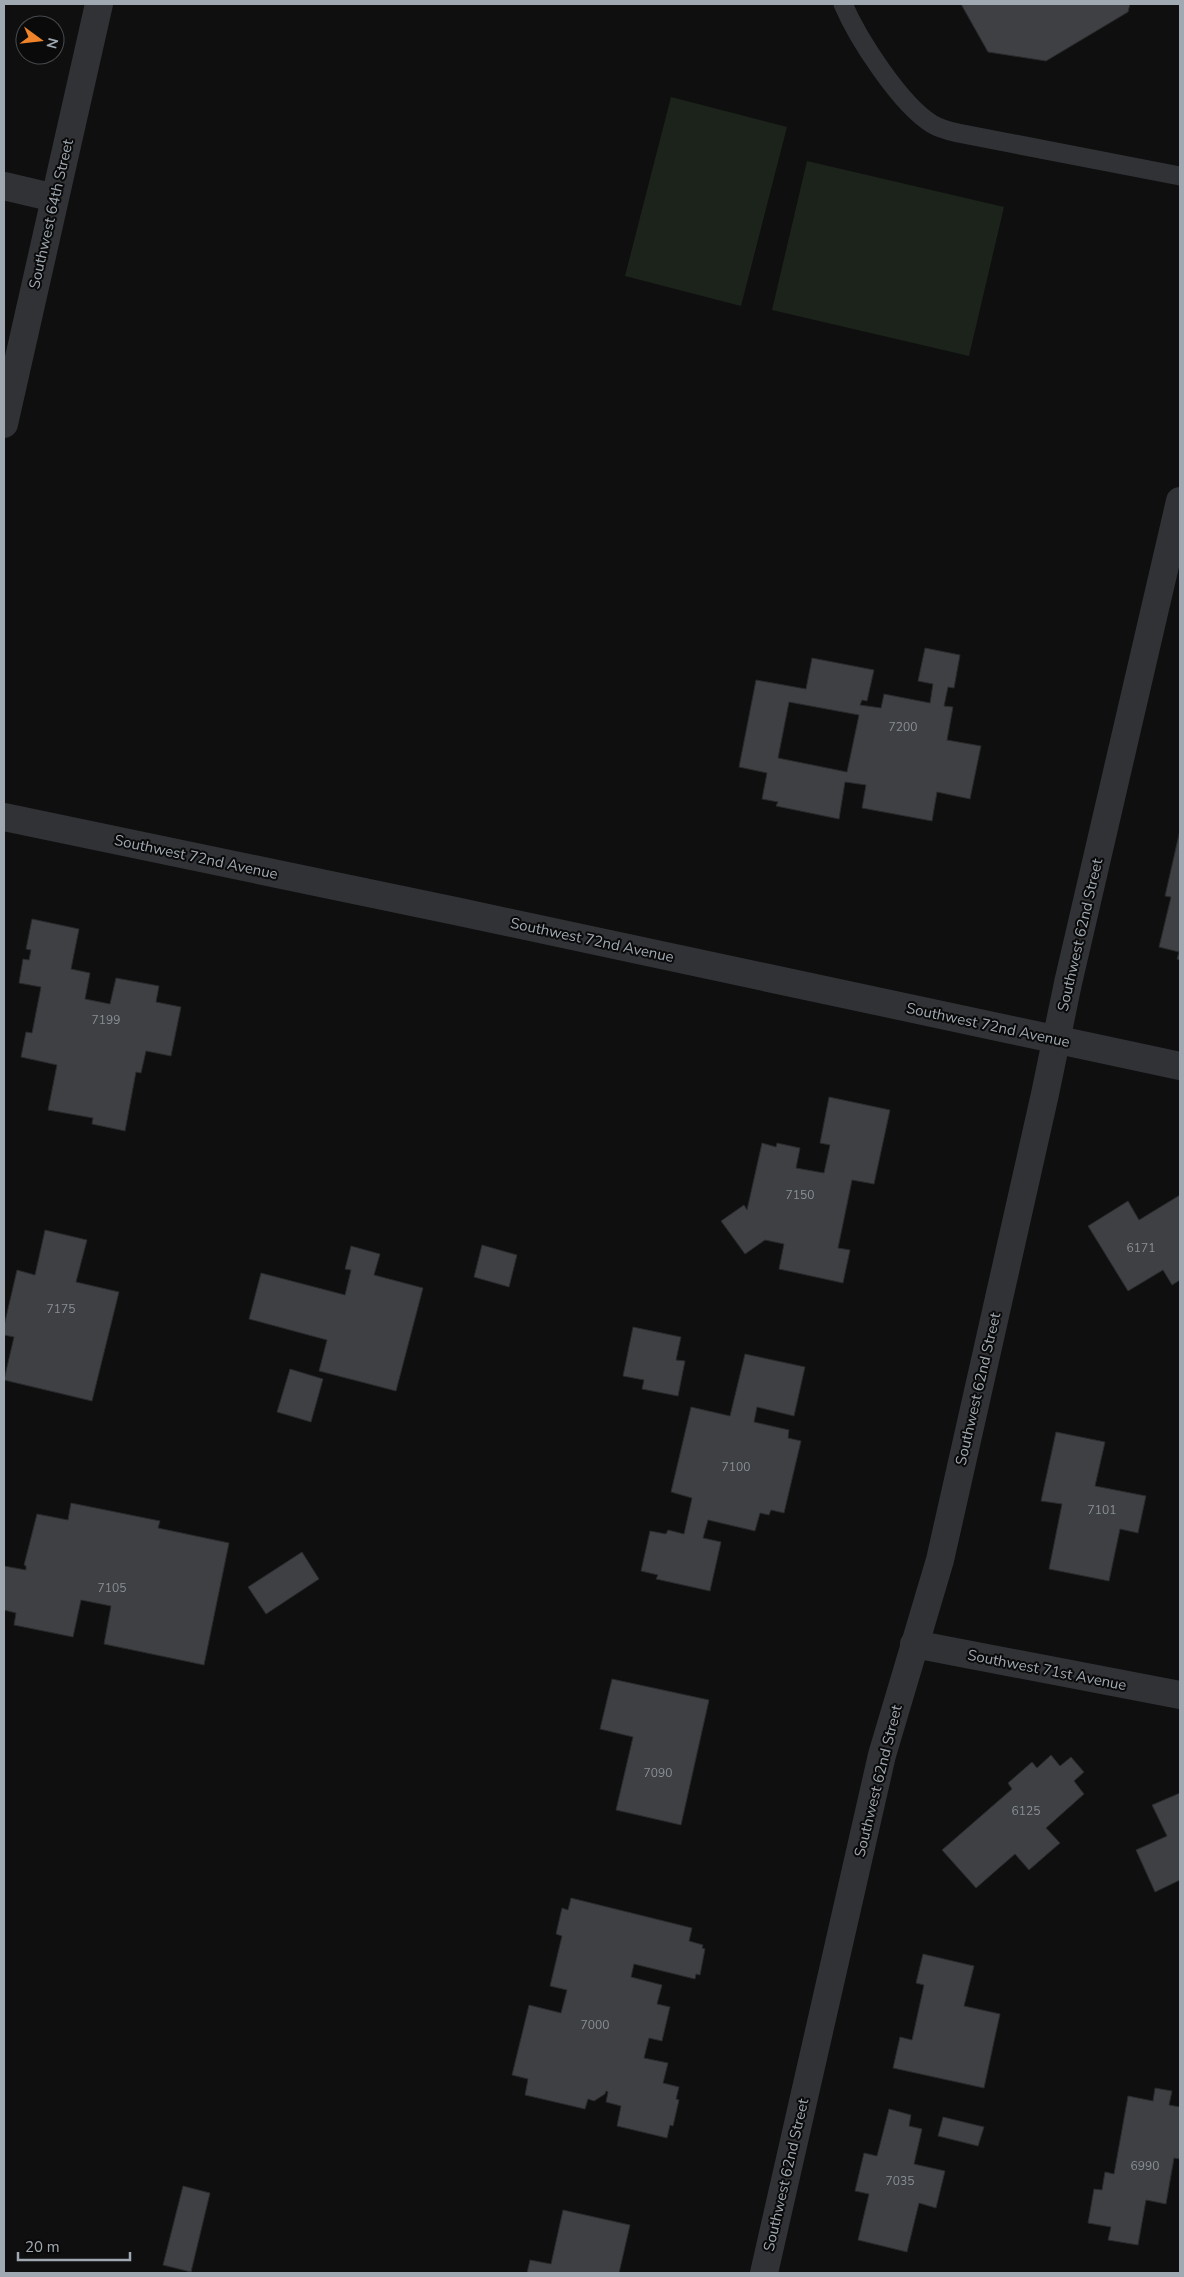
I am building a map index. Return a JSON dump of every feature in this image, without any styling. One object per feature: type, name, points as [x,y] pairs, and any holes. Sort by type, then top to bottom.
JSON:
[{"type":"street","name":"Southwest 64th Street","points":[[4,424],[99,4]]},
{"type":"street","points":[[4,186],[55,198]]},
{"type":"street","name":"Southwest 62nd Street","points":[[764,2273],[882,1756],[940,1560],[1068,983],[1180,501]]},
{"type":"street","name":"Southwest 72nd Avenue","points":[[4,817],[1180,1066]]},
{"type":"street","name":"Southwest 71st Avenue","points":[[914,1644],[1180,1695]]},
{"type":"lane","points":[[843,4],[850,20],[883,69],[910,105],[933,124],[958,133],[1180,176]]},
{"type":"shaded area","points":[[671,97],[787,127],[741,306],[625,276]]},
{"type":"shaded area","points":[[807,161],[1004,207],[969,356],[772,310]]},
{"type":"building","points":[[961,4],[1130,4],[1128,12],[1046,61],[988,52]]},
{"type":"building","points":[[925,648],[960,655],[954,688],[948,687],[944,706],[953,707],[947,740],[981,746],[970,799],[937,792],[932,821],[862,808],[866,785],[845,782],[839,819],[776,806],[778,802],[762,799],[767,773],[739,767],[756,680],[806,689],[812,658],[874,670],[867,701],[862,700],[860,705],[881,708],[884,694],[930,703],[933,684],[918,681]],"holes":[[[789,702],[859,715],[847,772],[778,758]]]},
{"type":"building","points":[[1180,830],[1180,960],[1177,959],[1179,952],[1159,947],[1171,897],[1165,896]]},
{"type":"building","points":[[32,919],[79,929],[71,969],[90,973],[85,999],[110,1004],[116,978],[159,986],[156,1002],[181,1007],[171,1056],[146,1051],[141,1073],[136,1072],[125,1131],[92,1124],[93,1118],[48,1110],[57,1065],[21,1057],[26,1032],[32,1033],[41,987],[19,983],[23,959],[29,960],[31,950],[26,949]]},
{"type":"building","points":[[829,1097],[890,1110],[874,1184],[852,1180],[838,1248],[850,1250],[843,1283],[779,1269],[784,1244],[765,1240],[745,1254],[721,1221],[744,1205],[747,1210],[762,1143],[776,1147],[777,1143],[800,1148],[796,1168],[824,1173],[830,1145],[820,1143]]},
{"type":"building","points":[[1180,1195],[1180,1280],[1172,1285],[1163,1270],[1128,1291],[1088,1226],[1128,1201],[1139,1220]]},
{"type":"building","points":[[45,1230],[87,1240],[76,1282],[119,1292],[92,1401],[4,1380],[14,1337],[4,1335],[4,1326],[17,1270],[35,1275]]},
{"type":"building","points":[[482,1245],[517,1255],[509,1287],[474,1277]]},
{"type":"building","points":[[351,1246],[380,1254],[374,1275],[423,1288],[396,1391],[319,1371],[327,1340],[249,1319],[261,1273],[345,1295],[351,1270],[345,1269]]},
{"type":"building","points":[[633,1327],[681,1337],[676,1360],[685,1361],[678,1396],[642,1389],[644,1380],[623,1376]]},
{"type":"building","points":[[745,1354],[805,1367],[794,1416],[757,1407],[754,1422],[789,1430],[788,1438],[801,1441],[784,1513],[771,1510],[769,1515],[760,1513],[755,1531],[708,1520],[703,1538],[721,1542],[710,1591],[656,1579],[658,1575],[641,1571],[650,1531],[666,1534],[668,1530],[684,1534],[692,1498],[671,1492],[691,1407],[730,1416]]},
{"type":"building","points":[[290,1369],[323,1379],[311,1422],[277,1412]]},
{"type":"building","points":[[1056,1432],[1105,1442],[1095,1486],[1146,1496],[1138,1533],[1120,1529],[1109,1581],[1049,1569],[1062,1504],[1041,1501]]},
{"type":"building","points":[[71,1503],[160,1521],[158,1528],[229,1543],[204,1665],[104,1644],[111,1606],[81,1600],[73,1637],[14,1625],[16,1613],[4,1610],[4,1566],[26,1570],[24,1565],[37,1514],[68,1520]]},
{"type":"building","points":[[302,1552],[319,1579],[266,1614],[248,1587]]},
{"type":"building","points":[[612,1679],[709,1700],[681,1825],[616,1810],[633,1737],[600,1729]]},
{"type":"building","points":[[1051,1755],[1060,1766],[1071,1757],[1084,1772],[1074,1781],[1084,1794],[1046,1828],[1060,1843],[1029,1870],[1015,1854],[976,1888],[942,1850],[1012,1789],[1008,1783],[1032,1762],[1037,1768]]},
{"type":"building","points":[[1180,1793],[1180,1880],[1155,1892],[1136,1850],[1167,1836],[1152,1805]]},
{"type":"building","points":[[571,1898],[692,1928],[689,1941],[703,1945],[702,1948],[705,1949],[700,1975],[696,1974],[695,1979],[634,1964],[631,1977],[662,1985],[657,2004],[670,2007],[662,2041],[649,2038],[644,2058],[668,2063],[663,2083],[679,2087],[676,2099],[679,2100],[673,2126],[670,2125],[667,2138],[617,2126],[621,2106],[606,2102],[608,2092],[606,2091],[605,2094],[594,2101],[588,2099],[585,2109],[525,2095],[528,2079],[512,2075],[529,2005],[561,2013],[567,1990],[550,1986],[562,1936],[556,1934],[562,1908],[568,1910]]},
{"type":"building","points":[[923,1954],[974,1966],[964,2006],[1000,2014],[984,2088],[893,2068],[900,2037],[912,2040],[924,1985],[916,1983]]},
{"type":"building","points":[[1155,2088],[1172,2091],[1169,2105],[1180,2107],[1180,2159],[1174,2158],[1166,2204],[1146,2200],[1138,2245],[1108,2240],[1111,2227],[1088,2223],[1094,2189],[1102,2190],[1105,2172],[1114,2174],[1128,2096],[1153,2101]]},
{"type":"building","points":[[889,2109],[911,2115],[909,2126],[922,2129],[914,2164],[945,2171],[936,2208],[919,2203],[907,2252],[858,2240],[869,2194],[855,2191],[864,2153],[877,2156]]},
{"type":"building","points":[[943,2117],[984,2127],[978,2146],[938,2136]]},
{"type":"building","points":[[183,2186],[210,2193],[191,2272],[163,2265]]},
{"type":"building","points":[[563,2210],[630,2225],[619,2273],[527,2273],[530,2260],[551,2264]]}]
